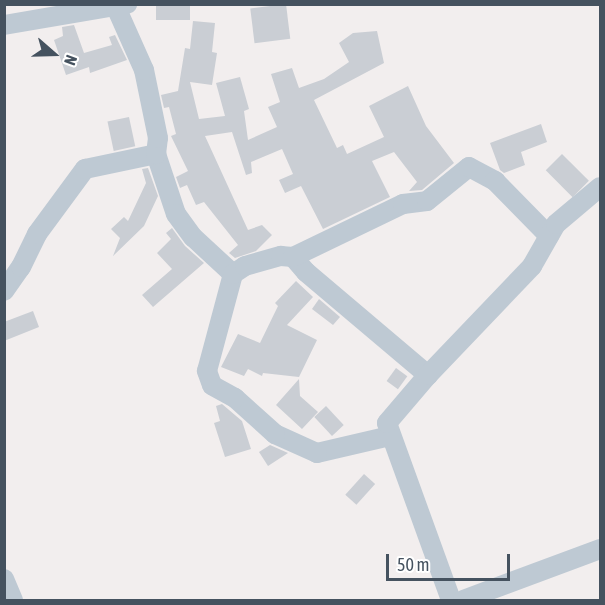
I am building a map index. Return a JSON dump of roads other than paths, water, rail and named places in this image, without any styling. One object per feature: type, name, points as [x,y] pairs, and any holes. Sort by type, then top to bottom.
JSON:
[{"type":"street","points":[[4,25],[122,6],[144,70],[158,138],[156,154],[176,214],[193,237],[233,274]]},
{"type":"street","points":[[4,291],[21,267],[37,234],[85,169],[156,154]]},
{"type":"street","points":[[390,436],[317,453],[275,434],[235,398],[212,386],[207,370],[233,274],[245,266],[281,256],[293,257],[403,204],[427,201],[469,167],[495,181],[549,236]]},
{"type":"street","points":[[451,600],[387,423],[428,375],[532,266],[556,224],[600,188]]},
{"type":"street","points":[[293,257],[306,272],[428,375]]},
{"type":"street","points":[[463,600],[600,549]]},
{"type":"street","points":[[4,579],[13,600]]}]
